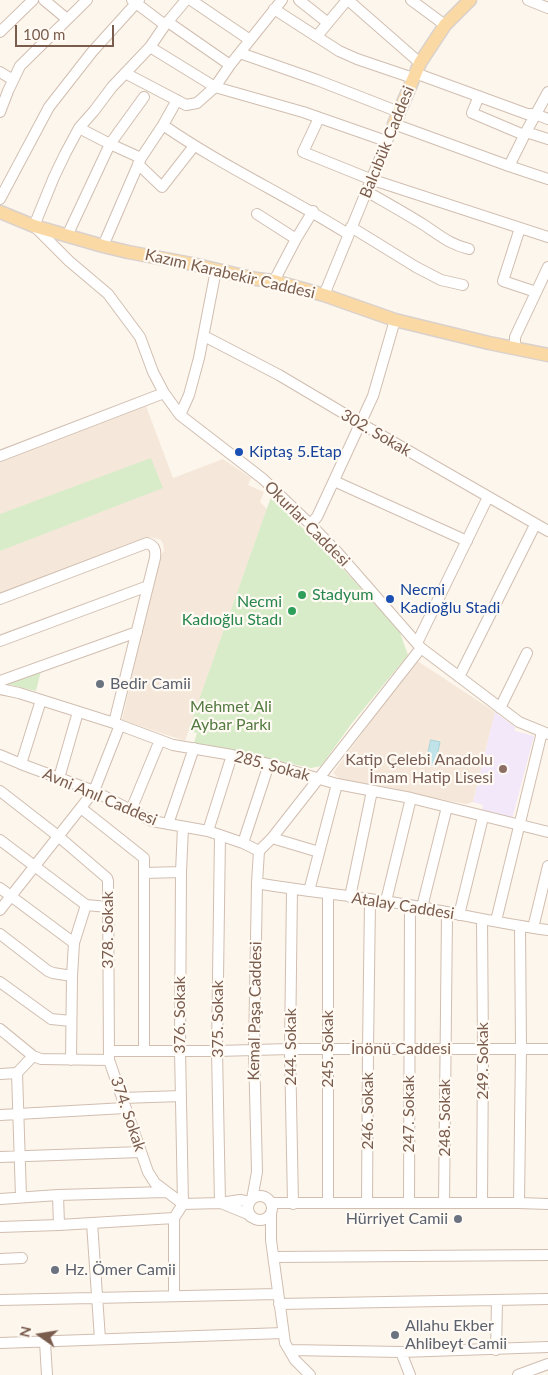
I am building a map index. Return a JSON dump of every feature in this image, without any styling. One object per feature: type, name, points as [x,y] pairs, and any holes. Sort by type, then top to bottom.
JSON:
[{"type":"main road","name":"Balcıbük Caddesi","points":[[396,118],[416,71],[445,25],[470,0]]},
{"type":"main road","name":"Kazım Karabekir Caddesi","points":[[0,212],[34,226],[103,246],[256,279],[274,281],[324,295],[395,320],[548,355]]},
{"type":"street","points":[[0,32],[33,0]]},
{"type":"street","points":[[44,0],[67,19]]},
{"type":"street","points":[[0,112],[20,66],[87,0]]},
{"type":"street","points":[[34,226],[54,177],[79,128],[112,87],[150,47],[186,0]]},
{"type":"street","points":[[191,0],[250,40]]},
{"type":"street","points":[[125,74],[186,105],[198,103],[215,87],[230,65],[282,0]]},
{"type":"street","points":[[299,0],[328,23]]},
{"type":"street","points":[[317,36],[348,0],[416,71]]},
{"type":"street","points":[[411,0],[445,25]]},
{"type":"street","points":[[528,0],[548,8]]},
{"type":"street","points":[[0,199],[49,107],[135,1],[230,65]]},
{"type":"street","points":[[274,9],[339,51],[357,59],[416,71],[527,114],[535,114],[548,119]]},
{"type":"street","points":[[150,47],[215,87],[303,112],[386,141]]},
{"type":"street","points":[[240,53],[317,80],[396,118],[509,166],[548,179]]},
{"type":"street","points":[[0,72],[13,80]]},
{"type":"street","points":[[479,96],[472,113],[525,133],[548,139]]},
{"type":"street","points":[[68,236],[110,144],[144,97]]},
{"type":"street","points":[[509,166],[535,114],[547,97]]},
{"type":"street","points":[[103,246],[139,161],[177,100]]},
{"type":"street","points":[[319,118],[303,152],[370,179],[548,237]]},
{"type":"street","name":"Balcıbük Caddesi","points":[[324,295],[396,118]]},
{"type":"street","points":[[163,125],[194,146],[416,267],[441,280],[462,286]]},
{"type":"street","points":[[79,128],[139,161],[162,188],[194,146]]},
{"type":"street","points":[[366,191],[424,225],[444,240],[456,246],[469,249]]},
{"type":"street","points":[[274,281],[313,211]]},
{"type":"street","points":[[257,214],[296,239]]},
{"type":"street","name":"Okurlar Caddesi","points":[[34,226],[69,261],[108,294],[140,336],[153,372],[164,393],[180,415],[263,480],[310,524],[338,553],[419,646],[519,722],[545,733]]},
{"type":"street","points":[[520,228],[503,281],[536,292]]},
{"type":"street","points":[[515,348],[515,337],[548,267]]},
{"type":"street","points":[[180,415],[190,395],[204,336],[216,270]]},
{"type":"street","points":[[310,524],[317,518],[373,396],[395,320]]},
{"type":"street","name":"302. Sokak","points":[[204,336],[279,375],[548,531]]},
{"type":"street","points":[[0,456],[164,393]]},
{"type":"street","points":[[334,481],[467,540]]},
{"type":"street","points":[[259,851],[272,838],[419,646],[488,497]]},
{"type":"street","points":[[459,677],[535,525]]},
{"type":"street","points":[[0,599],[147,543],[152,544],[156,552],[117,724],[94,790],[0,910]]},
{"type":"street","points":[[0,641],[148,586]]},
{"type":"street","points":[[0,681],[137,632]]},
{"type":"street","points":[[500,708],[527,653]]},
{"type":"street","name":"285. Sokak","points":[[0,689],[117,724],[173,744],[232,755],[337,784],[410,798],[548,832]]},
{"type":"street","points":[[21,764],[41,700]]},
{"type":"street","points":[[59,778],[78,712]]},
{"type":"street","points":[[496,922],[519,825],[545,733]]},
{"type":"street","points":[[131,810],[160,740]]},
{"type":"street","points":[[168,824],[194,748]]},
{"type":"street","name":"Avni Anıl Caddesi","points":[[0,755],[94,790],[152,821],[208,831],[243,843],[259,851]]},
{"type":"street","points":[[208,831],[232,755]]},
{"type":"street","points":[[243,843],[270,764]]},
{"type":"street","points":[[309,891],[337,784]]},
{"type":"street","points":[[350,897],[372,791]]},
{"type":"street","name":"378. Sokak","points":[[0,792],[58,836],[107,878],[109,1055]]},
{"type":"street","points":[[386,901],[410,798]]},
{"type":"street","points":[[422,908],[447,807]]},
{"type":"street","points":[[81,808],[144,858],[144,1050]]},
{"type":"street","points":[[459,915],[483,817]]},
{"type":"street","name":"376. Sokak","points":[[183,827],[180,872],[180,1050],[183,1204]]},
{"type":"street","name":"375. Sokak","points":[[220,835],[217,1051],[220,1203]]},
{"type":"street","points":[[272,838],[319,852]]},
{"type":"street","points":[[0,840],[86,905],[108,908]]},
{"type":"street","name":"Kemal Paşa Caddesi","points":[[259,851],[254,1050],[256,1172],[248,1210],[271,1240]]},
{"type":"street","points":[[533,928],[548,866]]},
{"type":"street","points":[[144,873],[180,872]]},
{"type":"street","name":"Atalay Caddesi","points":[[257,883],[292,890],[386,901],[548,930]]},
{"type":"street","points":[[0,888],[74,943]]},
{"type":"street","name":"244. Sokak","points":[[292,890],[290,1049],[293,1204]]},
{"type":"street","name":"245. Sokak","points":[[328,894],[328,1203]]},
{"type":"street","name":"246. Sokak","points":[[368,1203],[370,900]]},
{"type":"street","points":[[71,1060],[74,943],[86,905]]},
{"type":"street","name":"247. Sokak","points":[[409,1203],[410,905]]},
{"type":"street","name":"248. Sokak","points":[[444,1203],[447,912]]},
{"type":"street","name":"249. Sokak","points":[[482,919],[482,1203]]},
{"type":"street","points":[[519,1203],[520,926]]},
{"type":"street","points":[[0,934],[48,971],[72,976]]},
{"type":"street","points":[[0,982],[51,1020],[71,1021]]},
{"type":"street","points":[[0,1074],[17,1073],[33,1056],[1,1031]]},
{"type":"street","name":"İnönü Caddesi","points":[[109,1055],[144,1050],[548,1049]]},
{"type":"street","name":"374. Sokak","points":[[33,1056],[41,1060],[71,1060],[109,1055],[148,1172],[155,1183],[183,1204]]},
{"type":"street","points":[[17,1073],[21,1198]]},
{"type":"street","points":[[0,1115],[181,1096]]},
{"type":"street","points":[[0,1157],[141,1152]]},
{"type":"street","name":"Kemal Paşa Caddesi","points":[[256,1172],[268,1204],[285,1343],[295,1360],[310,1375]]},
{"type":"street","points":[[0,1199],[58,1195],[166,1192]]},
{"type":"street","points":[[58,1195],[59,1225]]},
{"type":"street","points":[[174,1296],[174,1218],[183,1204],[251,1200],[259,1196],[268,1204],[548,1204]]},
{"type":"street","points":[[220,1203],[248,1214],[254,1219],[263,1220],[269,1216],[268,1204]]},
{"type":"street","points":[[0,1227],[174,1218]]},
{"type":"street","points":[[92,1223],[100,1339]]},
{"type":"street","points":[[274,1257],[548,1256]]},
{"type":"street","points":[[0,1259],[22,1258]]},
{"type":"street","points":[[0,1300],[174,1296],[497,1301],[548,1299]]},
{"type":"street","points":[[496,1350],[497,1301]]},
{"type":"street","points":[[0,1343],[283,1333]]},
{"type":"street","points":[[45,1342],[46,1375]]},
{"type":"street","points":[[289,1350],[401,1352],[548,1347]]},
{"type":"street","points":[[401,1352],[410,1375]]},
{"type":"street","points":[[518,1375],[548,1364]]},
{"type":"shaded area","points":[[146,406],[173,478],[223,459],[251,478],[248,485],[264,492],[260,502],[267,509],[185,741],[122,720],[158,561],[164,550],[161,540],[150,537],[0,594],[0,462]]},
{"type":"shaded area","points":[[416,660],[495,712],[473,802],[466,804],[342,781],[333,773]]},
{"type":"shaded area","name":"Katip Çelebi Anadolu İmam Hatip Lisesi","points":[[495,712],[515,727],[515,731],[534,736],[512,819],[482,811],[483,805],[473,802]]},
{"type":"green space","points":[[151,458],[163,488],[0,551],[0,514]]},
{"type":"green space","name":"Stadyum","points":[[271,497],[335,560],[399,630],[408,655],[352,723],[321,766],[311,768],[194,743],[197,733],[188,731]]},
{"type":"green space","points":[[41,671],[36,691],[6,684]]},
{"type":"water","points":[[431,740],[440,742],[435,766],[426,764]]},
{"type":"place","name":"Kiptaş 5.Etap","points":[[239,452]]},
{"type":"place","name":"Stadyum","points":[[302,595]]},
{"type":"place","name":"Necmi Kadioğlu Stadi","points":[[390,599]]},
{"type":"place","name":"Necmi Kadıoğlu Stadı","points":[[292,611]]},
{"type":"place","name":"Bedir Camii","points":[[100,684]]},
{"type":"place","name":"Katip Çelebi Anadolu İmam Hatip Lisesi","points":[[503,769]]},
{"type":"place","name":"Hürriyet Camii","points":[[458,1219]]},
{"type":"place","name":"Hz. Ömer Camii","points":[[55,1270]]},
{"type":"place","name":"Allahu Ekber Ahlibeyt Camii","points":[[395,1335]]},
{"type":"park label","name":"Mehmet Ali Aybar Parkı","points":[[231,716]]}]
